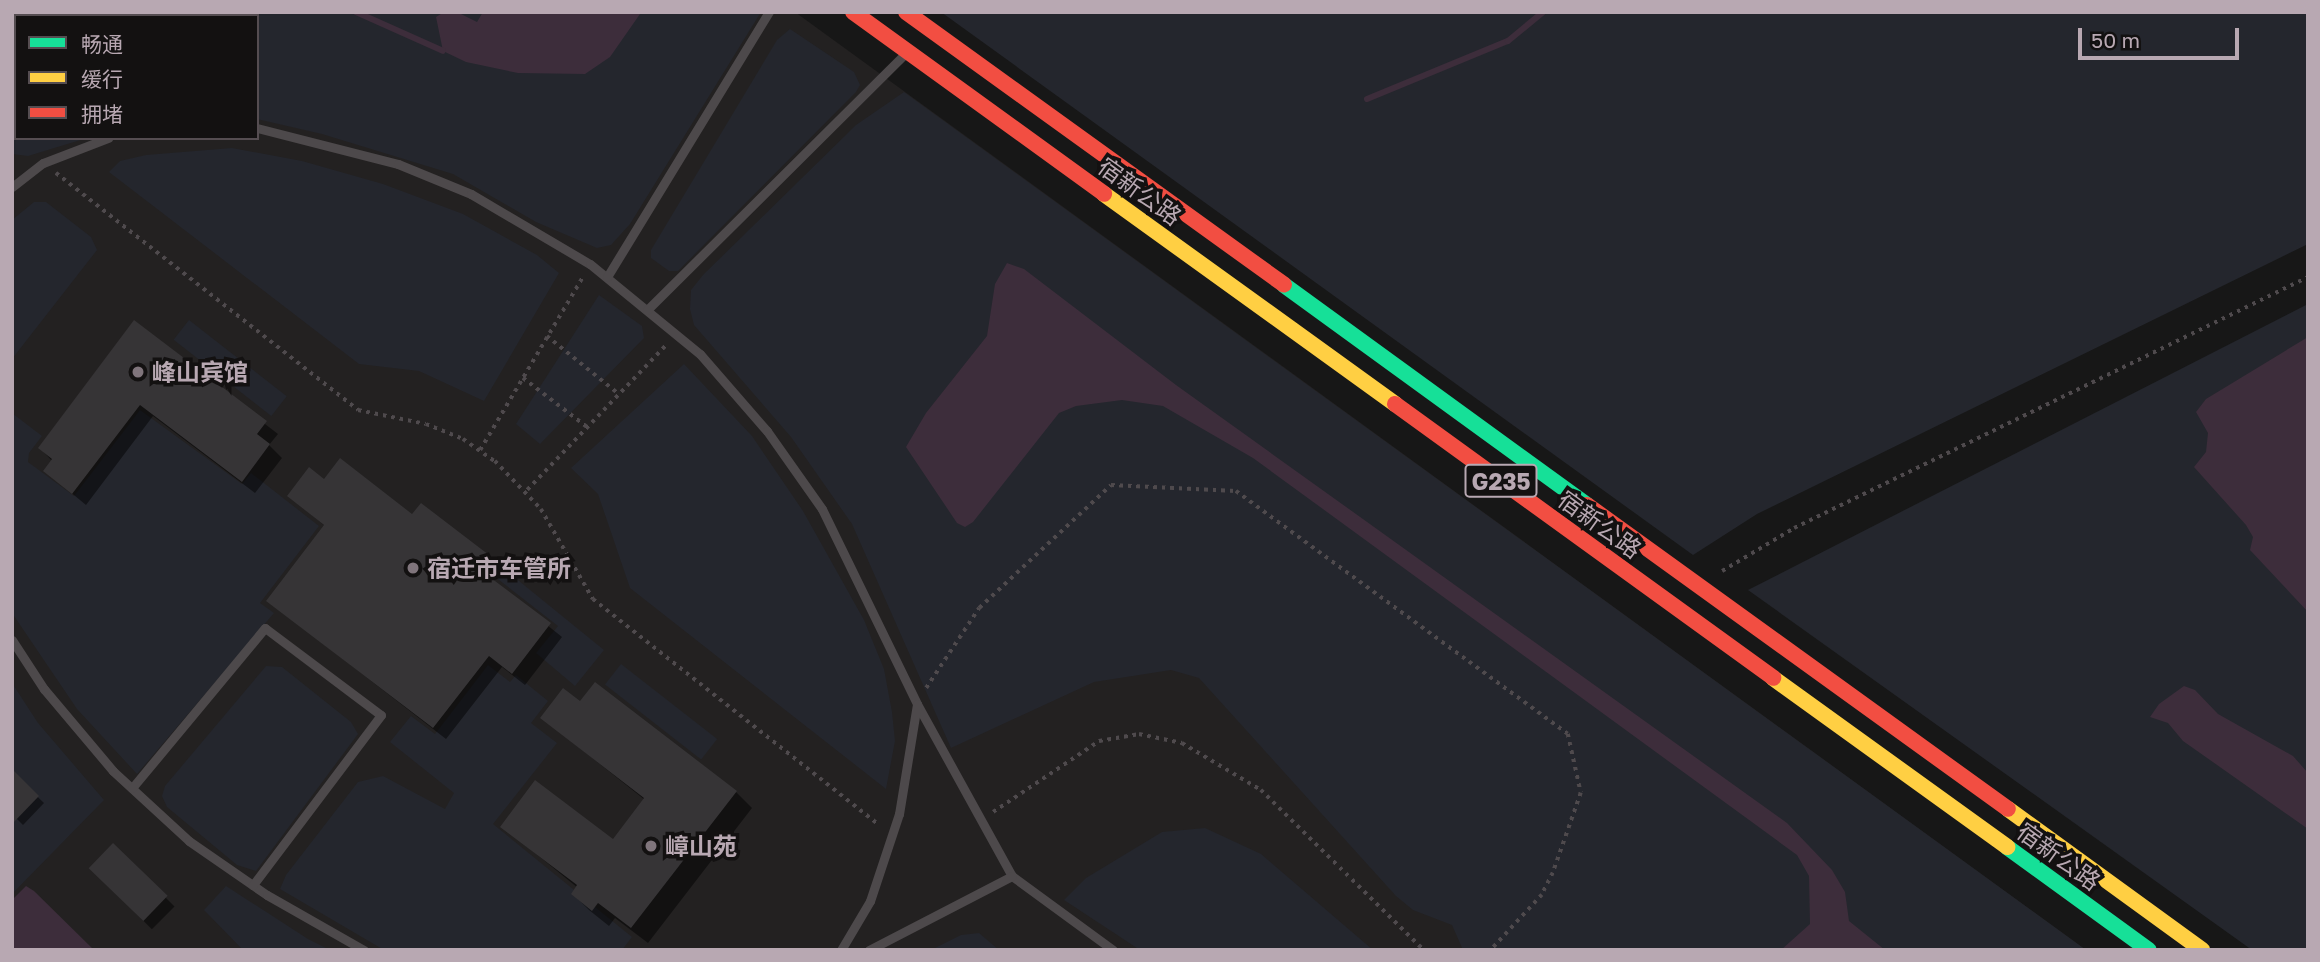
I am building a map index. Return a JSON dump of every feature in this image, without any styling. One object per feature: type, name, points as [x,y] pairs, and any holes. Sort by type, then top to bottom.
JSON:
[{"type":"highway","name":"宿新公路","points":[[853,12],[2149,950]]},
{"type":"highway","name":"宿新公路","points":[[906,12],[2202,950]]},
{"type":"lane","points":[[607,277],[769,12]]},
{"type":"lane","points":[[647,310],[908,51]]},
{"type":"lane","points":[[259,129],[398,164],[471,194],[590,264],[700,354],[767,431],[821,509],[917,704],[1012,876],[1114,950]]},
{"type":"lane","points":[[12,187],[43,163],[103,140]]},
{"type":"lane","points":[[132,788],[265,628],[381,715],[253,885]]},
{"type":"lane","points":[[12,640],[44,690],[132,788],[189,841],[253,885],[364,950]]},
{"type":"lane","points":[[841,950],[870,901],[892,835],[917,704]]},
{"type":"lane","points":[[869,950],[1012,876]]},
{"type":"path","points":[[43,163],[358,410],[426,424],[480,450],[527,490],[593,598],[892,835]]},
{"type":"path","points":[[480,450],[590,264]]},
{"type":"path","points":[[1698,585],[1794,528],[2308,277]]},
{"type":"path","points":[[527,490],[677,335]]},
{"type":"path","points":[[547,336],[619,394]]},
{"type":"path","points":[[523,378],[587,427]]},
{"type":"path","points":[[917,704],[978,608],[1111,485],[1236,491],[1568,734],[1581,793],[1557,862],[1542,895],[1491,950]]},
{"type":"path","points":[[982,821],[1099,741],[1139,734],[1182,743],[1261,790],[1424,950]]},
{"type":"shaded area","points":[[12,12],[795,12],[2086,950],[12,950]]},
{"type":"shaded area","points":[[12,12],[761,12],[630,224],[611,245],[597,248],[536,222],[453,174],[322,134],[259,119],[259,14],[14,14],[14,140],[80,140],[28,156],[12,154]]},
{"type":"shaded area","points":[[444,12],[457,12],[477,22],[483,12],[640,14],[610,57],[585,74],[518,73],[466,62],[443,51],[436,17]]},
{"type":"shaded area","points":[[941,12],[2308,12],[2308,244],[1757,514],[1693,555]]},
{"type":"shaded area","points":[[790,29],[854,72],[860,85],[678,271],[669,271],[651,258],[651,250],[777,40]]},
{"type":"shaded area","points":[[904,92],[2086,950],[1463,950],[1452,925],[1413,910],[1396,896],[1199,678],[1171,670],[1094,682],[951,748],[852,524],[791,437],[694,325],[690,309],[691,290],[703,275],[856,125]]},
{"type":"shaded area","points":[[232,148],[302,161],[383,184],[463,214],[537,255],[559,273],[484,401],[419,371],[359,364],[109,172],[120,161],[146,155]]},
{"type":"shaded area","points":[[34,202],[46,202],[91,237],[97,250],[12,359],[12,220]]},
{"type":"shaded area","points":[[1007,263],[1024,269],[1176,385],[1787,823],[1832,870],[1845,892],[1849,921],[1885,950],[1781,950],[1810,924],[1809,876],[1797,855],[1253,458],[1163,406],[1122,400],[1076,406],[1059,413],[973,522],[965,527],[957,523],[906,447],[926,413],[987,336],[995,284]]},
{"type":"shaded area","points":[[599,295],[642,326],[644,338],[540,444],[516,424]]},
{"type":"shaded area","points":[[2308,304],[2308,950],[2252,950],[1748,590]]},
{"type":"shaded area","points":[[189,320],[287,396],[271,416],[174,340]]},
{"type":"shaded area","points":[[2308,337],[2308,612],[2250,550],[2253,537],[2246,525],[2194,467],[2206,452],[2208,433],[2196,412],[2206,399]]},
{"type":"shaded area","points":[[684,364],[752,436],[803,511],[864,620],[884,669],[892,712],[895,741],[886,789],[630,588],[598,494],[571,468]]},
{"type":"shaded area","points":[[140,410],[242,484],[251,473],[319,526],[260,603],[274,613],[137,774],[77,709],[12,613],[12,413],[42,436],[29,453],[28,462],[74,496]]},
{"type":"shaded area","points":[[492,559],[604,650],[575,686],[536,653],[558,626],[485,569]]},
{"type":"shaded area","points":[[621,664],[717,739],[701,760],[605,684]]},
{"type":"shaded area","points":[[488,665],[510,682],[516,675],[548,701],[531,723],[557,743],[493,824],[632,937],[622,950],[384,950],[280,889],[286,875],[358,782],[383,776],[445,809],[454,793],[390,742],[411,716],[435,734]]},
{"type":"shaded area","points":[[266,666],[282,667],[351,722],[358,734],[256,871],[237,865],[167,807],[162,796],[165,786]]},
{"type":"shaded area","points":[[12,683],[38,723],[104,800],[12,894]]},
{"type":"shaded area","points":[[2184,686],[2195,690],[2218,714],[2293,756],[2308,773],[2308,829],[2183,741],[2168,723],[2150,717],[2159,704]]},
{"type":"shaded area","points":[[1205,828],[1261,854],[1373,950],[1140,950],[1064,900],[1086,878],[1162,832]]},
{"type":"shaded area","points":[[26,886],[94,950],[12,950],[12,900]]},
{"type":"shaded area","points":[[226,886],[308,939],[330,950],[243,950],[204,910]]},
{"type":"shaded area","points":[[979,933],[999,950],[931,950],[961,935]]},
{"type":"building","points":[[134,320],[267,421],[257,434],[270,444],[242,482],[140,405],[72,494],[43,471],[52,459],[38,448]]},
{"type":"building","points":[[340,458],[412,514],[421,503],[489,555],[479,569],[551,623],[512,674],[489,656],[433,728],[266,601],[324,525],[287,496],[309,467],[324,479]]},
{"type":"building","name":"嶂山苑","points":[[595,682],[737,791],[631,928],[598,903],[592,911],[571,894],[577,885],[500,827],[535,780],[613,839],[644,798],[540,718],[563,688],[580,701]]},
{"type":"building","points":[[12,769],[39,796],[12,824]]},
{"type":"building","points":[[113,843],[168,896],[143,921],[89,868]]},
{"type":"waterway","points":[[356,12],[443,51]]},
{"type":"waterway","points":[[1367,99],[1508,41],[1543,12]]},
{"type":"traffic: fast","points":[[1284,285],[1587,505]]},
{"type":"traffic: fast","points":[[2007,847],[2149,950]]},
{"type":"traffic: slow","points":[[1104,194],[1395,404]]},
{"type":"traffic: slow","points":[[1773,678],[2007,847]]},
{"type":"traffic: slow","points":[[2008,809],[2202,950]]},
{"type":"traffic: jam","points":[[853,12],[1104,194]]},
{"type":"traffic: jam","points":[[906,12],[1284,285]]},
{"type":"traffic: jam","points":[[1395,404],[1773,678]]},
{"type":"traffic: jam","points":[[1587,505],[2008,809]]},
{"type":"place","name":"峰山宾馆","points":[[138,372]]},
{"type":"place","name":"宿迁市车管所","points":[[413,568]]},
{"type":"place","name":"嶂山苑","points":[[651,846]]}]
